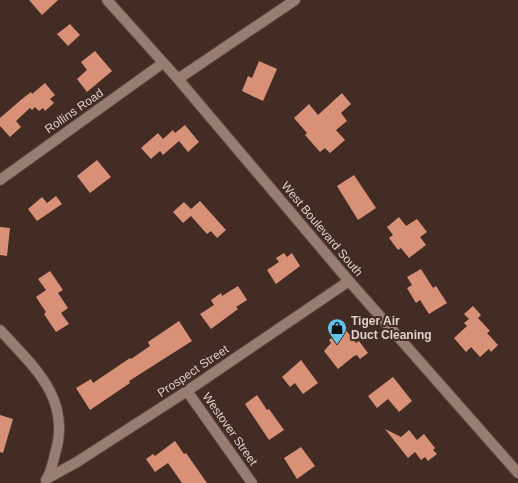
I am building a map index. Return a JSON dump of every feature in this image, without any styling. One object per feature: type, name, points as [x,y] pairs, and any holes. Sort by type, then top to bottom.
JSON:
[{"type":"street","name":"West Boulevard South","points":[[107,0],[178,80],[349,281],[518,473]]},
{"type":"street","points":[[178,80],[295,0]]},
{"type":"street","name":"Rollins Road","points":[[0,180],[164,64]]},
{"type":"street","name":"Prospect Street","points":[[46,480],[77,462],[187,391],[349,281]]},
{"type":"street","points":[[0,330],[41,376],[56,404],[60,420],[60,437],[46,480]]},
{"type":"street","name":"Westover Street","points":[[187,391],[252,483]]},
{"type":"building","points":[[29,0],[58,0],[42,15]]},
{"type":"building","points":[[70,24],[80,35],[68,46],[57,34]]},
{"type":"building","points":[[95,51],[112,71],[87,92],[77,79],[87,70],[81,62]]},
{"type":"building","points":[[259,61],[277,69],[263,101],[242,91],[248,76],[252,78]]},
{"type":"building","points":[[45,83],[55,95],[50,99],[54,103],[45,111],[43,108],[39,111],[35,107],[32,110],[30,108],[16,121],[21,127],[10,137],[0,126],[0,118],[31,92],[32,94]]},
{"type":"building","points":[[342,93],[351,104],[341,113],[347,121],[336,130],[345,140],[330,153],[325,148],[320,152],[305,135],[307,133],[294,118],[309,104],[318,115]]},
{"type":"building","points":[[185,125],[199,142],[188,152],[179,141],[163,155],[160,151],[151,159],[141,148],[158,133],[163,139],[173,130],[175,133]]},
{"type":"building","points":[[97,160],[111,177],[90,193],[77,176]]},
{"type":"building","points":[[354,175],[376,208],[358,220],[337,186]]},
{"type":"building","points":[[56,196],[62,204],[37,221],[28,209],[42,197],[47,203]]},
{"type":"building","points":[[200,201],[226,230],[217,238],[211,231],[207,234],[191,216],[183,223],[173,212],[184,202],[191,209]]},
{"type":"building","points":[[399,217],[406,226],[417,219],[427,232],[420,237],[426,245],[409,258],[401,248],[398,250],[389,238],[393,235],[387,227]]},
{"type":"building","points":[[0,227],[10,228],[7,256],[0,255]]},
{"type":"building","points":[[284,253],[287,257],[292,253],[300,266],[276,284],[267,270],[279,262],[276,258]]},
{"type":"building","points":[[421,269],[433,288],[436,286],[447,303],[429,314],[420,300],[416,303],[407,288],[412,285],[407,277]]},
{"type":"building","points":[[50,271],[63,290],[58,293],[68,308],[61,313],[69,324],[56,332],[44,314],[46,312],[36,297],[46,290],[38,279]]},
{"type":"building","points":[[238,286],[247,300],[236,307],[238,309],[211,329],[200,314],[214,305],[211,300],[221,293],[222,296]]},
{"type":"building","points":[[473,306],[481,315],[478,318],[490,331],[487,333],[498,345],[491,352],[489,349],[480,357],[471,347],[466,352],[454,338],[467,326],[464,323],[469,319],[464,314]]},
{"type":"building","points":[[179,321],[192,341],[129,381],[130,383],[90,410],[76,388],[91,379],[93,383],[130,358],[131,359],[150,346],[148,342]]},
{"type":"building","points":[[345,329],[356,343],[359,341],[368,353],[360,359],[357,355],[354,356],[338,369],[324,351],[331,343],[329,340]]},
{"type":"building","points":[[301,360],[318,383],[303,394],[295,383],[290,387],[282,377]]},
{"type":"building","points":[[393,377],[412,401],[399,412],[388,399],[377,408],[368,396]]},
{"type":"building","points":[[257,395],[267,410],[269,409],[284,430],[269,440],[245,404]]},
{"type":"building","points":[[0,415],[13,419],[3,453],[0,452]]},
{"type":"building","points":[[385,429],[401,437],[409,430],[417,440],[424,434],[435,448],[433,450],[437,454],[428,461],[425,457],[421,460],[415,452],[408,458]]},
{"type":"building","points":[[175,441],[184,454],[186,453],[207,483],[182,483],[168,463],[155,472],[146,459],[153,454],[155,456]]},
{"type":"building","points":[[301,447],[315,466],[297,479],[284,458]]},
{"type":"place","name":"Tiger Air Duct Cleaning","points":[[337,345]]}]
